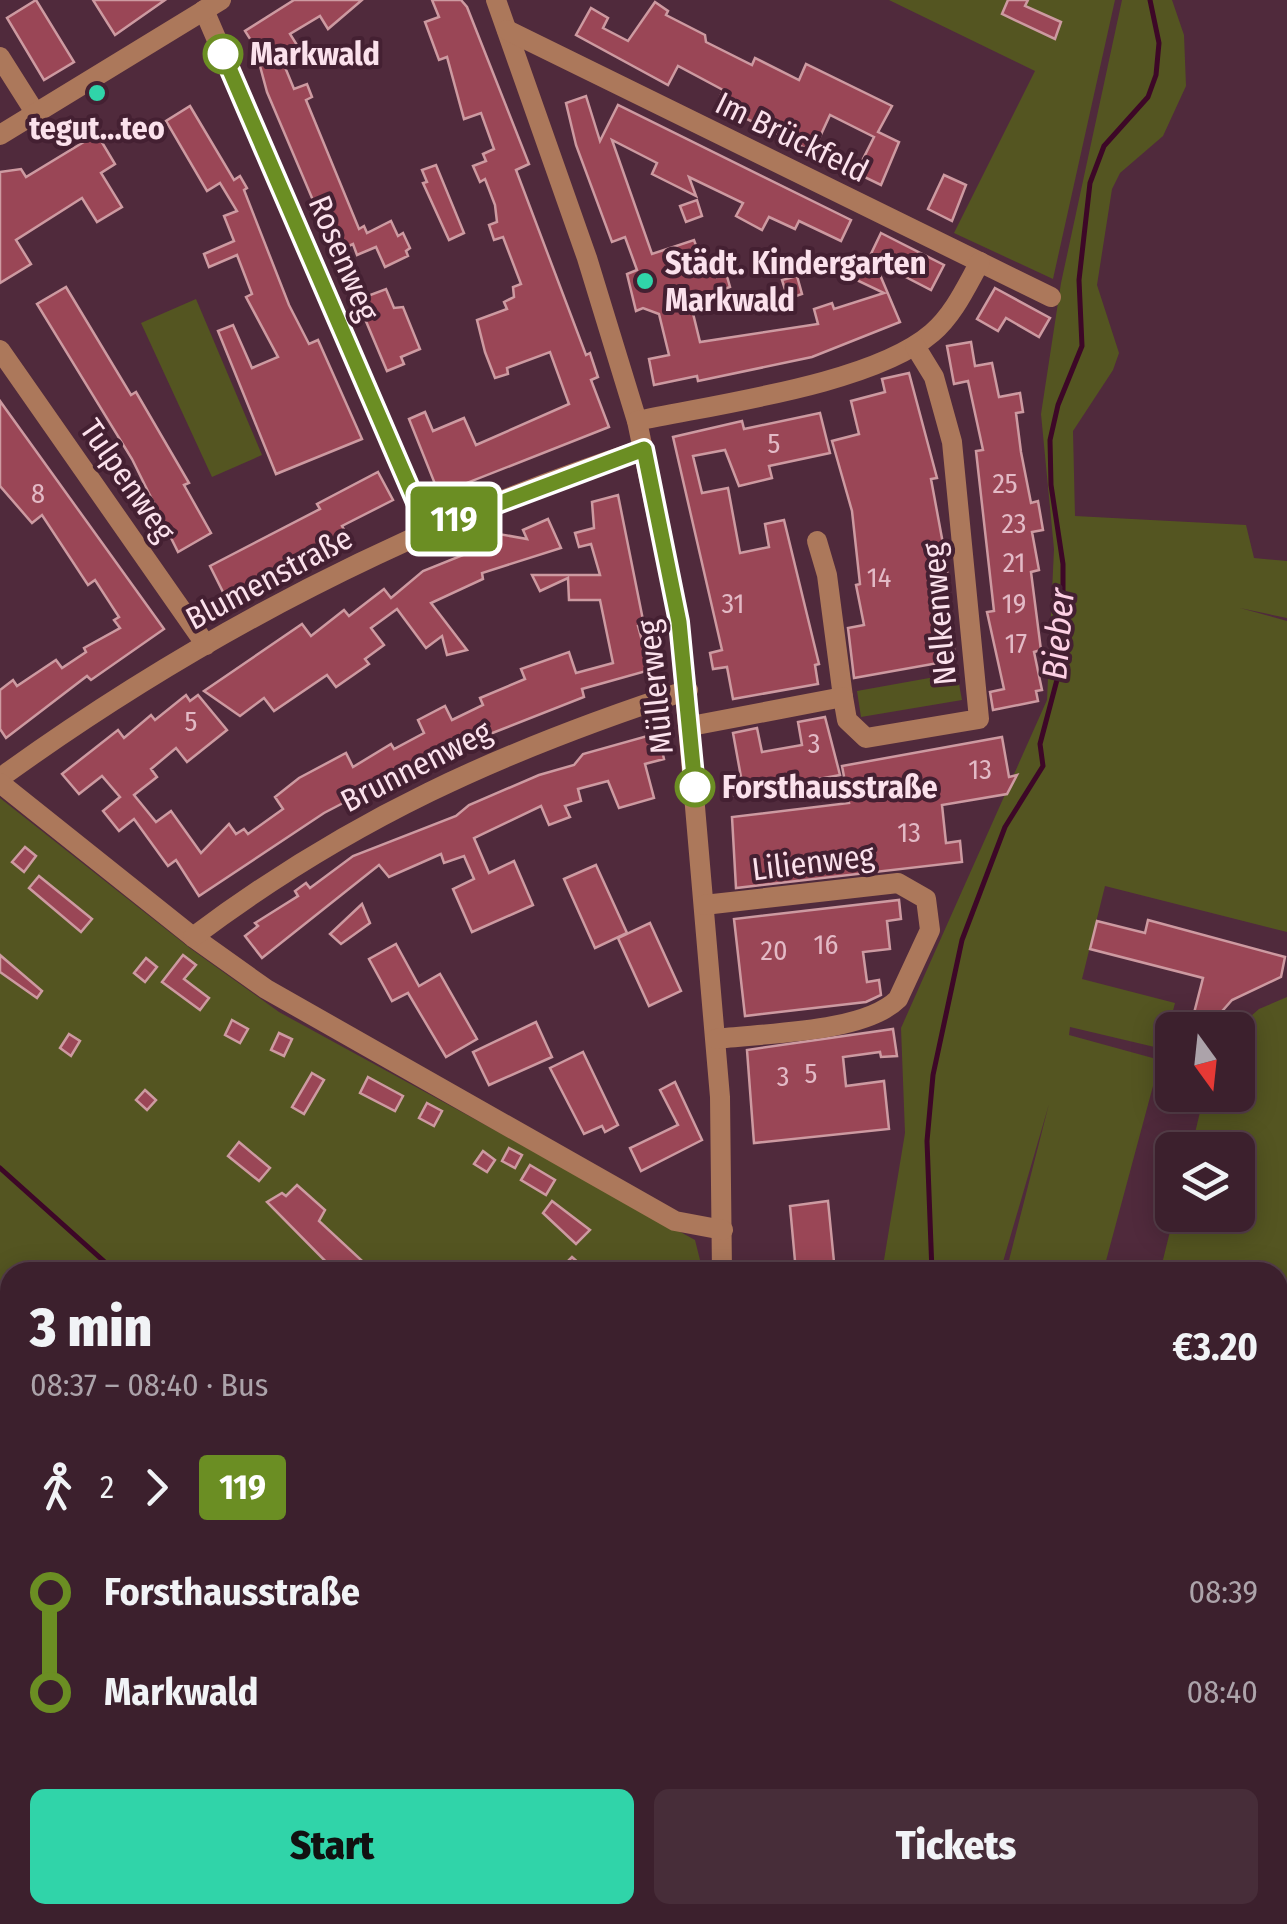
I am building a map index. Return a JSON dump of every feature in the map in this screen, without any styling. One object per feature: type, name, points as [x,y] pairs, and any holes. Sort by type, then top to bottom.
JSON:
[{"type":"street","name":"Müllerweg","points":[[496,0],[587,258],[637,421],[679,622],[716,1039],[722,1262]]},
{"type":"street","points":[[0,135],[212,5]]},
{"type":"street","name":"Rosenweg","points":[[212,5],[428,530]]},
{"type":"street","name":"Im Brückfeld","points":[[507,30],[1051,297]]},
{"type":"street","points":[[0,58],[36,114]]},
{"type":"street","points":[[637,421],[804,385],[915,346],[950,314],[980,262]]},
{"type":"street","name":"Nelkenweg","points":[[817,542],[828,575],[848,720],[866,738],[979,718],[952,442],[934,377],[915,346]]},
{"type":"street","name":"Tulpenweg","points":[[0,350],[206,645]]},
{"type":"street","name":"Blumenstraße","points":[[0,780],[103,707],[286,599],[428,530],[547,482],[644,449]]},
{"type":"street","name":"Brunnenweg","points":[[193,937],[286,870],[433,787],[526,745],[688,690]]},
{"type":"street","points":[[691,726],[843,697]]},
{"type":"street","points":[[0,780],[193,937],[281,997],[674,1221],[723,1230]]},
{"type":"street","name":"Lilienweg","points":[[704,905],[898,883],[926,899],[932,921],[898,999],[888,1009],[857,1020],[716,1039]]},
{"type":"shaded area","points":[[889,0],[1115,0],[1053,279],[954,233],[1035,71]]},
{"type":"shaded area","points":[[1122,0],[1172,0],[1184,35],[1186,86],[1163,136],[1120,173],[1112,189],[1097,285],[1119,353],[1113,370],[1073,431],[1075,516],[1246,525],[1254,558],[1287,561],[1287,618],[1240,608],[1287,621],[1287,932],[1105,886],[1082,979],[1175,1003],[1173,1012],[1155,1012],[1155,1047],[1070,1027],[1069,1035],[1155,1059],[1155,1079],[1106,1262],[1009,1262],[1049,1104],[1003,1262],[884,1262],[905,1133],[901,1028],[1047,700],[1054,549],[1041,414],[1061,283]]},
{"type":"shaded area","points":[[196,299],[262,455],[212,477],[141,323]]},
{"type":"shaded area","points":[[957,673],[962,700],[861,717],[857,691]]},
{"type":"shaded area","points":[[0,798],[191,949],[279,1012],[695,1240],[700,1262],[0,1262]]},
{"type":"shaded area","points":[[1287,997],[1287,1262],[1162,1262],[1170,1232],[1255,1232],[1255,1132],[1195,1132],[1200,1112],[1255,1112],[1255,1012]]},
{"type":"building","points":[[36,0],[74,62],[44,80],[7,18]]},
{"type":"building","points":[[93,0],[165,0],[115,35]]},
{"type":"building","points":[[294,0],[362,0],[328,29],[320,16],[290,34],[297,45],[280,55],[294,89],[307,84],[312,97],[306,100],[359,229],[364,226],[367,233],[391,221],[398,236],[403,233],[410,248],[406,251],[408,256],[385,267],[376,247],[357,255],[353,244],[340,250],[334,236],[329,238],[267,92],[260,66],[266,64],[245,31]]},
{"type":"building","points":[[432,0],[461,0],[467,7],[529,164],[516,170],[586,355],[590,353],[598,377],[591,380],[609,427],[439,494],[409,419],[425,412],[433,431],[464,418],[476,445],[569,404],[550,352],[507,368],[508,374],[495,378],[485,352],[477,320],[507,309],[504,302],[514,297],[513,287],[521,284],[503,237],[494,240],[489,225],[497,222],[495,205],[485,179],[480,182],[473,166],[486,161],[483,154],[494,149],[481,113],[464,119],[447,57],[439,60],[425,22],[439,17]]},
{"type":"building","points":[[1008,0],[1028,0],[1025,6],[1061,22],[1055,39],[1002,14]]},
{"type":"building","points":[[655,2],[668,11],[666,15],[705,35],[706,42],[752,65],[755,58],[799,80],[806,64],[892,106],[878,132],[899,142],[881,185],[856,173],[874,137],[830,115],[813,152],[717,104],[723,90],[678,66],[668,85],[576,35],[591,8],[608,18],[603,28],[628,41]]},
{"type":"building","points":[[586,96],[600,141],[618,105],[851,220],[841,241],[799,221],[795,229],[769,217],[762,230],[736,216],[743,203],[689,177],[696,196],[652,174],[657,163],[612,140],[652,254],[694,240],[703,265],[712,262],[717,277],[726,273],[730,287],[690,301],[700,342],[818,324],[814,309],[832,303],[834,309],[884,293],[846,275],[857,254],[875,263],[900,322],[812,357],[698,381],[697,376],[654,385],[649,359],[669,355],[659,314],[643,308],[636,311],[627,274],[637,270],[625,237],[612,242],[576,145],[566,103]]},
{"type":"building","points":[[190,106],[234,180],[240,176],[247,188],[244,190],[289,305],[309,344],[318,340],[362,439],[276,474],[218,331],[233,325],[252,368],[278,357],[246,297],[252,294],[237,255],[209,267],[204,254],[234,241],[224,216],[237,211],[220,183],[207,191],[166,121]]},
{"type":"building","points":[[97,134],[115,164],[101,173],[122,207],[97,222],[82,198],[16,240],[31,264],[0,283],[0,172],[21,169],[26,177]]},
{"type":"building","points":[[436,165],[464,233],[449,240],[423,183],[427,182],[422,170]]},
{"type":"building","points":[[944,175],[966,185],[952,221],[928,209]]},
{"type":"building","points":[[697,200],[702,216],[686,222],[680,206]]},
{"type":"building","points":[[881,233],[944,265],[931,290],[869,258]]},
{"type":"building","points":[[797,276],[802,294],[788,299],[782,280]]},
{"type":"building","points":[[66,287],[131,395],[136,392],[189,483],[184,485],[211,533],[178,552],[132,459],[37,304]]},
{"type":"building","points":[[995,288],[1050,318],[1039,337],[1006,318],[998,331],[977,319]]},
{"type":"building","points":[[386,289],[394,308],[403,307],[420,349],[401,357],[404,364],[387,371],[357,300]]},
{"type":"building","points":[[971,342],[975,366],[992,363],[999,397],[1020,393],[1023,412],[1016,413],[1021,452],[1031,503],[1038,501],[1043,530],[1032,532],[1039,570],[1031,572],[1041,650],[1034,652],[1042,690],[1036,691],[1038,701],[993,710],[990,692],[1004,689],[987,612],[994,611],[976,451],[983,450],[968,381],[954,384],[947,346]]},
{"type":"building","points":[[909,373],[937,478],[931,479],[946,560],[955,660],[854,678],[848,628],[864,625],[856,585],[860,584],[852,511],[832,441],[859,434],[851,401],[885,392],[882,379]]},
{"type":"building","points":[[0,401],[164,629],[91,680],[87,676],[6,738],[0,729],[0,690],[13,680],[17,686],[56,660],[62,668],[86,652],[84,648],[120,628],[114,620],[119,617],[95,580],[88,585],[42,515],[32,523],[0,486]]},
{"type":"building","points":[[820,413],[830,453],[769,466],[772,478],[739,486],[725,450],[693,456],[702,493],[728,488],[740,553],[769,547],[765,524],[784,520],[819,664],[815,665],[818,684],[733,699],[727,667],[713,669],[710,653],[722,650],[673,437],[742,421],[744,429]]},
{"type":"building","points":[[378,472],[393,500],[342,526],[346,533],[225,596],[210,566],[320,509],[317,504]]},
{"type":"building","points":[[618,495],[644,625],[638,626],[650,670],[582,689],[584,697],[444,752],[391,778],[324,813],[199,896],[176,860],[168,866],[134,819],[119,831],[103,811],[120,797],[102,776],[79,794],[62,774],[118,730],[124,738],[151,715],[155,720],[186,695],[190,701],[198,695],[227,730],[187,762],[176,748],[151,769],[157,777],[134,795],[156,822],[171,811],[201,853],[229,824],[236,834],[244,829],[248,834],[283,809],[275,797],[299,778],[346,753],[353,767],[391,744],[394,749],[424,733],[418,720],[445,706],[452,720],[483,705],[480,698],[525,679],[521,669],[569,652],[576,673],[613,663],[600,600],[569,600],[568,578],[540,591],[532,575],[600,575],[591,544],[579,547],[575,533],[594,528],[592,502]]},
{"type":"building","points":[[548,519],[561,548],[482,573],[483,579],[431,603],[467,650],[447,655],[442,636],[426,648],[397,609],[371,628],[384,645],[365,659],[369,664],[336,687],[327,675],[274,711],[264,698],[240,716],[204,691],[302,624],[311,636],[344,610],[349,616],[384,589],[391,598],[423,571],[493,543],[499,534],[527,539],[523,530]]},
{"type":"building","points":[[825,717],[840,775],[730,796],[726,780],[741,777],[733,733],[757,728],[762,752],[802,745],[798,722]]},
{"type":"building","points":[[658,733],[664,759],[645,764],[654,798],[619,808],[608,781],[578,789],[581,801],[565,806],[570,817],[549,825],[541,806],[474,838],[489,873],[514,861],[533,905],[472,932],[453,889],[474,879],[464,856],[444,863],[441,854],[389,877],[379,865],[262,958],[245,936],[258,926],[255,923],[298,896],[295,891],[306,883],[310,888],[353,856],[456,816],[469,805],[539,775],[574,765],[583,754]]},
{"type":"building","points":[[1002,737],[1009,777],[1017,775],[1007,794],[942,805],[946,843],[960,841],[962,862],[736,888],[732,817],[849,803],[842,766]]},
{"type":"building","points":[[25,847],[36,856],[24,872],[12,862]]},
{"type":"building","points":[[596,865],[627,933],[595,948],[564,879]]},
{"type":"building","points":[[39,876],[92,919],[81,932],[29,888]]},
{"type":"building","points":[[899,900],[901,919],[887,921],[890,949],[863,952],[867,982],[879,980],[881,995],[866,1002],[745,1016],[734,919]]},
{"type":"building","points":[[362,904],[370,923],[341,944],[330,934]]},
{"type":"building","points":[[1148,920],[1285,957],[1281,977],[1232,1000],[1221,1012],[1194,1012],[1203,978],[1090,949],[1097,921],[1145,933]]},
{"type":"building","points":[[650,923],[681,991],[649,1006],[618,938]]},
{"type":"building","points":[[396,944],[419,986],[440,974],[477,1039],[446,1057],[408,993],[392,1001],[369,959]]},
{"type":"building","points":[[0,955],[42,991],[37,998],[0,972]]},
{"type":"building","points":[[183,955],[196,965],[184,979],[209,998],[200,1010],[162,982]]},
{"type":"building","points":[[146,958],[157,967],[145,982],[134,973]]},
{"type":"building","points":[[232,1020],[248,1029],[240,1043],[225,1035]]},
{"type":"building","points":[[536,1022],[552,1057],[489,1085],[473,1052]]},
{"type":"building","points":[[893,1029],[897,1056],[881,1057],[880,1052],[843,1057],[846,1086],[884,1081],[889,1129],[754,1143],[747,1050]]},
{"type":"building","points":[[279,1033],[292,1039],[284,1056],[271,1050]]},
{"type":"building","points":[[69,1034],[80,1041],[71,1056],[60,1048]]},
{"type":"building","points":[[583,1052],[618,1125],[605,1132],[602,1126],[584,1134],[550,1068]]},
{"type":"building","points":[[312,1073],[324,1080],[304,1114],[292,1107]]},
{"type":"building","points":[[368,1077],[403,1096],[395,1111],[360,1093]]},
{"type":"building","points":[[675,1082],[702,1140],[641,1171],[630,1148],[678,1125],[660,1090]]},
{"type":"building","points":[[145,1090],[156,1100],[147,1110],[136,1100]]},
{"type":"building","points":[[427,1103],[442,1111],[434,1126],[419,1118]]},
{"type":"building","points":[[239,1142],[270,1168],[259,1181],[228,1156]]},
{"type":"building","points":[[509,1148],[522,1155],[515,1168],[502,1161]]},
{"type":"building","points":[[483,1151],[495,1160],[487,1172],[474,1164]]},
{"type":"building","points":[[530,1165],[555,1180],[546,1195],[521,1180]]},
{"type":"building","points":[[297,1185],[325,1210],[319,1221],[363,1262],[326,1262],[267,1202],[282,1193],[286,1196]]},
{"type":"building","points":[[552,1201],[590,1230],[576,1244],[543,1213]]},
{"type":"building","points":[[828,1201],[834,1262],[795,1262],[790,1206]]},
{"type":"waterway","name":"Bieber","points":[[932,1262],[927,1141],[933,1075],[962,940],[1005,827],[1043,766],[1040,744],[1063,657],[1063,564],[1051,485],[1050,440],[1058,405],[1082,346],[1079,280],[1090,183],[1104,146],[1148,97],[1156,75],[1159,43],[1150,0]]},
{"type":"waterway","points":[[0,1168],[105,1262]]},
{"type":"bus line","name":"119","points":[[223,54],[428,530],[554,479],[644,449],[684,655],[695,787]]},
{"type":"place","name":"Markwald","points":[[223,54]]},
{"type":"place","name":"tegut...teo","points":[[97,93]]},
{"type":"place","name":"Städt. Kindergarten Markwald","points":[[645,281]]},
{"type":"place","name":"Forsthausstraße","points":[[695,787]]}]
